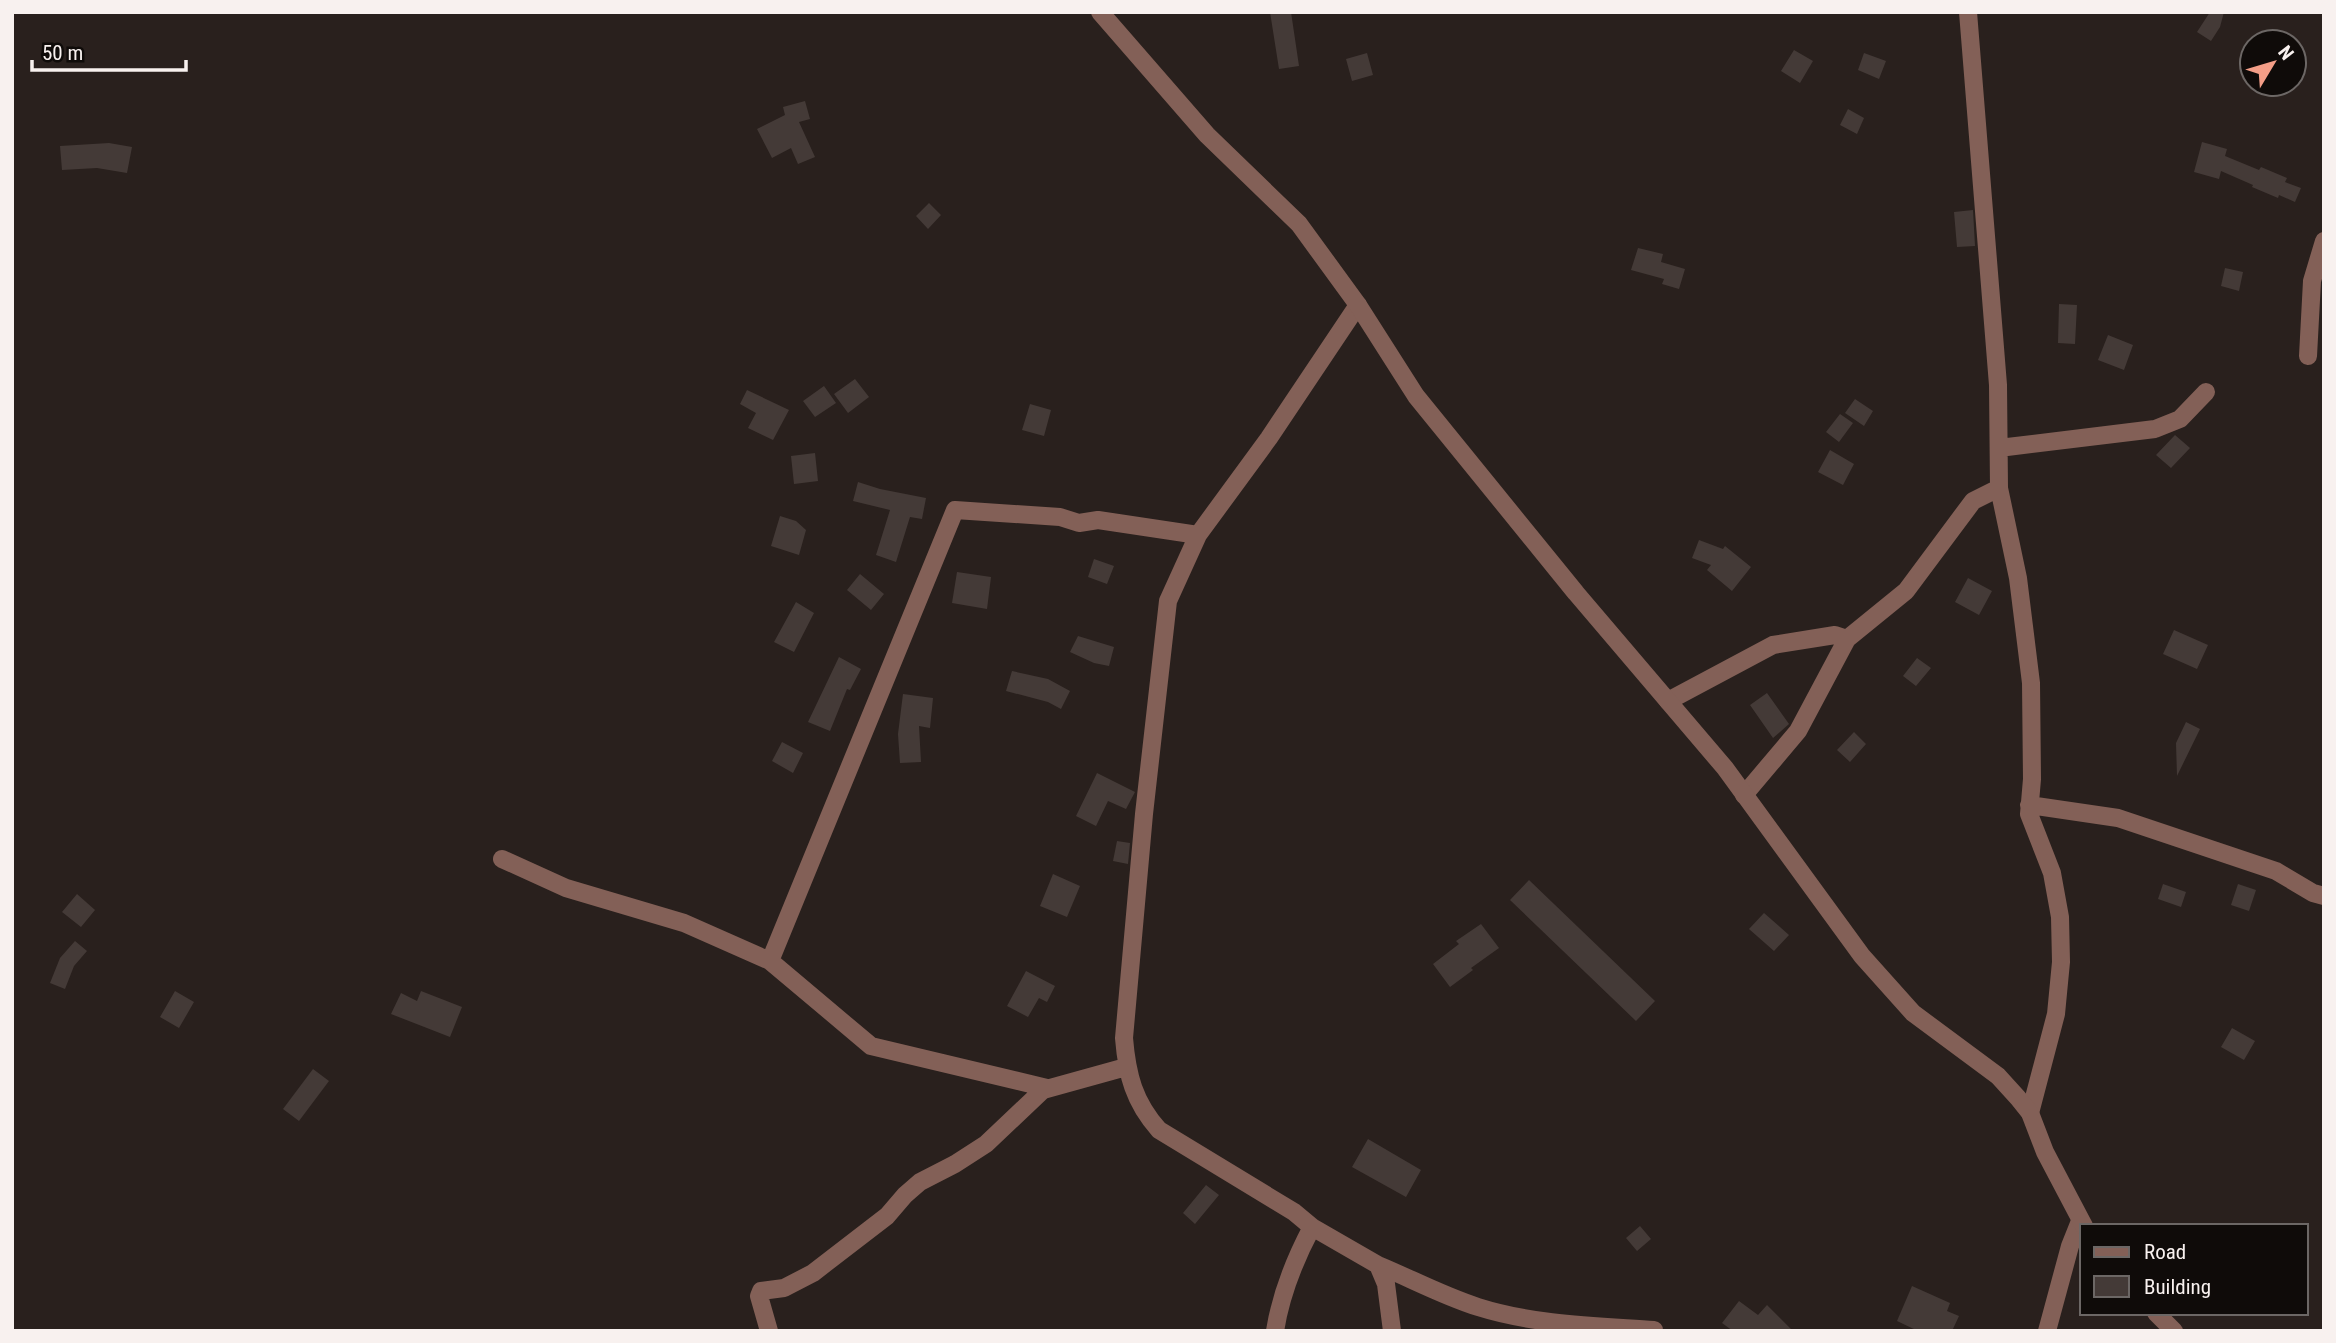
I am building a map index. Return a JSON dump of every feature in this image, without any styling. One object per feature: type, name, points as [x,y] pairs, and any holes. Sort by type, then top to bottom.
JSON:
[{"type":"street","points":[[1100,12],[1207,135],[1299,224],[1358,305],[1416,396],[1576,593],[1725,768],[1862,956],[1913,1013],[1998,1076],[2029,1113],[2045,1152],[2082,1223]]},
{"type":"street","points":[[1968,12],[1998,386],[1999,488],[2018,578],[2031,683],[2032,779],[2029,814],[2052,873],[2060,917],[2061,962],[2056,1014],[2029,1113]]},
{"type":"street","points":[[2308,356],[2312,281],[2324,241]]},
{"type":"street","points":[[1358,305],[1269,438],[1198,535],[1168,601],[1144,814],[1124,1038],[1126,1067],[1138,1102],[1159,1130],[1294,1212],[1312,1227],[1378,1265],[1480,1308],[1539,1321],[1654,1330]]},
{"type":"street","points":[[1999,448],[2155,429],[2180,419],[2206,392]]},
{"type":"street","points":[[1744,795],[1798,731],[1847,639],[1906,591],[1973,501],[1999,488]]},
{"type":"street","points":[[770,961],[955,510],[1060,517],[1079,523],[1098,520],[1198,535]]},
{"type":"street","points":[[1668,701],[1773,645],[1835,635],[1847,639]]},
{"type":"street","points":[[2029,805],[2118,818],[2276,871],[2324,896]]},
{"type":"street","points":[[502,859],[566,888],[684,923],[770,961],[871,1046],[1048,1088]]},
{"type":"street","points":[[769,1331],[759,1296],[761,1291],[784,1288],[813,1273],[887,1216],[920,1182],[986,1144],[1033,1098],[1048,1088],[1126,1067]]},
{"type":"street","points":[[1275,1331],[1279,1302],[1293,1262],[1312,1227]]},
{"type":"street","points":[[2048,1331],[2070,1246],[2080,1227]]},
{"type":"street","points":[[1378,1265],[1386,1284],[1392,1331]]},
{"type":"street","points":[[2158,1315],[2174,1331]]},
{"type":"building","points":[[1270,12],[1291,12],[1299,66],[1279,69]]},
{"type":"building","points":[[2210,12],[2224,12],[2220,27],[2211,41],[2197,32]]},
{"type":"building","points":[[1794,50],[1813,61],[1800,83],[1781,71]]},
{"type":"building","points":[[1367,53],[1373,75],[1352,81],[1346,59]]},
{"type":"building","points":[[1864,53],[1886,61],[1879,79],[1858,70]]},
{"type":"building","points":[[805,101],[810,119],[799,122],[815,157],[798,164],[791,148],[772,158],[757,129],[785,115],[783,107]]},
{"type":"building","points":[[1848,109],[1864,118],[1857,134],[1840,125]]},
{"type":"building","points":[[2202,142],[2227,149],[2225,156],[2287,178],[2285,182],[2301,188],[2295,202],[2279,195],[2278,198],[2221,171],[2219,179],[2194,172]]},
{"type":"building","points":[[109,143],[132,147],[127,173],[97,168],[62,170],[60,146]]},
{"type":"building","points":[[929,203],[941,215],[928,229],[916,216]]},
{"type":"building","points":[[1973,210],[1975,246],[1957,247],[1954,212]]},
{"type":"building","points":[[1638,248],[1663,254],[1661,262],[1685,269],[1679,289],[1662,284],[1664,279],[1631,270]]},
{"type":"building","points":[[2225,268],[2243,272],[2239,291],[2221,286]]},
{"type":"building","points":[[2059,304],[2077,305],[2075,344],[2058,343]]},
{"type":"building","points":[[2108,335],[2133,345],[2124,370],[2098,360]]},
{"type":"building","points":[[855,379],[869,397],[848,413],[834,394]]},
{"type":"building","points":[[824,386],[836,403],[815,417],[803,401]]},
{"type":"building","points":[[747,390],[789,410],[773,440],[748,428],[756,413],[740,404]]},
{"type":"building","points":[[1855,399],[1873,411],[1864,426],[1845,413]]},
{"type":"building","points":[[1030,404],[1051,410],[1044,436],[1022,430]]},
{"type":"building","points":[[1840,414],[1853,423],[1839,442],[1826,432]]},
{"type":"building","points":[[2175,435],[2190,448],[2171,468],[2156,455]]},
{"type":"building","points":[[1830,450],[1854,464],[1843,485],[1818,472]]},
{"type":"building","points":[[815,453],[818,481],[794,484],[791,456]]},
{"type":"building","points":[[858,482],[926,498],[922,519],[910,517],[896,562],[876,555],[890,510],[853,501]]},
{"type":"building","points":[[780,516],[796,521],[806,530],[799,555],[771,546]]},
{"type":"building","points":[[1699,540],[1723,549],[1725,546],[1751,567],[1732,591],[1707,570],[1711,565],[1692,558]]},
{"type":"building","points":[[1094,559],[1114,566],[1107,584],[1088,577]]},
{"type":"building","points":[[957,572],[991,577],[987,609],[952,603]]},
{"type":"building","points":[[860,574],[884,594],[871,610],[847,590]]},
{"type":"building","points":[[1968,578],[1992,591],[1979,615],[1955,602]]},
{"type":"building","points":[[796,602],[814,613],[794,652],[774,642]]},
{"type":"building","points":[[2174,630],[2208,645],[2197,669],[2163,654]]},
{"type":"building","points":[[1078,636],[1114,647],[1109,666],[1094,663],[1070,652]]},
{"type":"building","points":[[839,657],[861,669],[850,690],[847,689],[830,731],[808,722]]},
{"type":"building","points":[[1917,658],[1931,668],[1916,686],[1903,676]]},
{"type":"building","points":[[1012,671],[1048,679],[1070,691],[1061,709],[1048,702],[1006,691]]},
{"type":"building","points":[[1767,693],[1789,724],[1773,738],[1750,705]]},
{"type":"building","points":[[903,694],[933,698],[930,728],[919,726],[921,762],[900,763],[898,734]]},
{"type":"building","points":[[2186,722],[2200,729],[2177,776],[2176,743]]},
{"type":"building","points":[[1854,732],[1866,744],[1850,762],[1837,750]]},
{"type":"building","points":[[782,742],[803,753],[793,773],[772,761]]},
{"type":"building","points":[[1097,773],[1135,792],[1126,809],[1108,801],[1096,826],[1076,816]]},
{"type":"building","points":[[1117,841],[1130,843],[1128,864],[1113,861]]},
{"type":"building","points":[[1053,874],[1080,886],[1067,917],[1040,906]]},
{"type":"building","points":[[1529,880],[1655,1001],[1636,1021],[1510,900]]},
{"type":"building","points":[[2163,884],[2186,892],[2181,907],[2158,899]]},
{"type":"building","points":[[2238,884],[2256,890],[2249,911],[2231,905]]},
{"type":"building","points":[[77,894],[95,910],[81,927],[62,912]]},
{"type":"building","points":[[1764,913],[1789,935],[1774,951],[1749,929]]},
{"type":"building","points":[[1481,924],[1499,948],[1450,987],[1433,964],[1459,944],[1456,941]]},
{"type":"building","points":[[75,941],[87,951],[74,966],[65,989],[50,983],[60,958]]},
{"type":"building","points":[[1026,971],[1055,986],[1047,1002],[1039,998],[1028,1017],[1007,1006]]},
{"type":"building","points":[[175,991],[194,1002],[179,1028],[160,1017]]},
{"type":"building","points":[[421,991],[462,1007],[450,1037],[391,1014],[401,993],[417,1001]]},
{"type":"building","points":[[2232,1028],[2255,1041],[2244,1060],[2221,1047]]},
{"type":"building","points":[[313,1069],[329,1081],[299,1121],[283,1109]]},
{"type":"building","points":[[1368,1139],[1421,1170],[1406,1197],[1352,1167]]},
{"type":"building","points":[[1206,1185],[1219,1195],[1195,1224],[1183,1213]]},
{"type":"building","points":[[1640,1226],[1651,1239],[1637,1251],[1626,1238]]},
{"type":"building","points":[[1912,1286],[1950,1303],[1947,1311],[1959,1316],[1952,1331],[1918,1331],[1897,1321]]},
{"type":"building","points":[[1739,1301],[1758,1315],[1767,1305],[1793,1331],[1733,1331],[1722,1323]]}]
